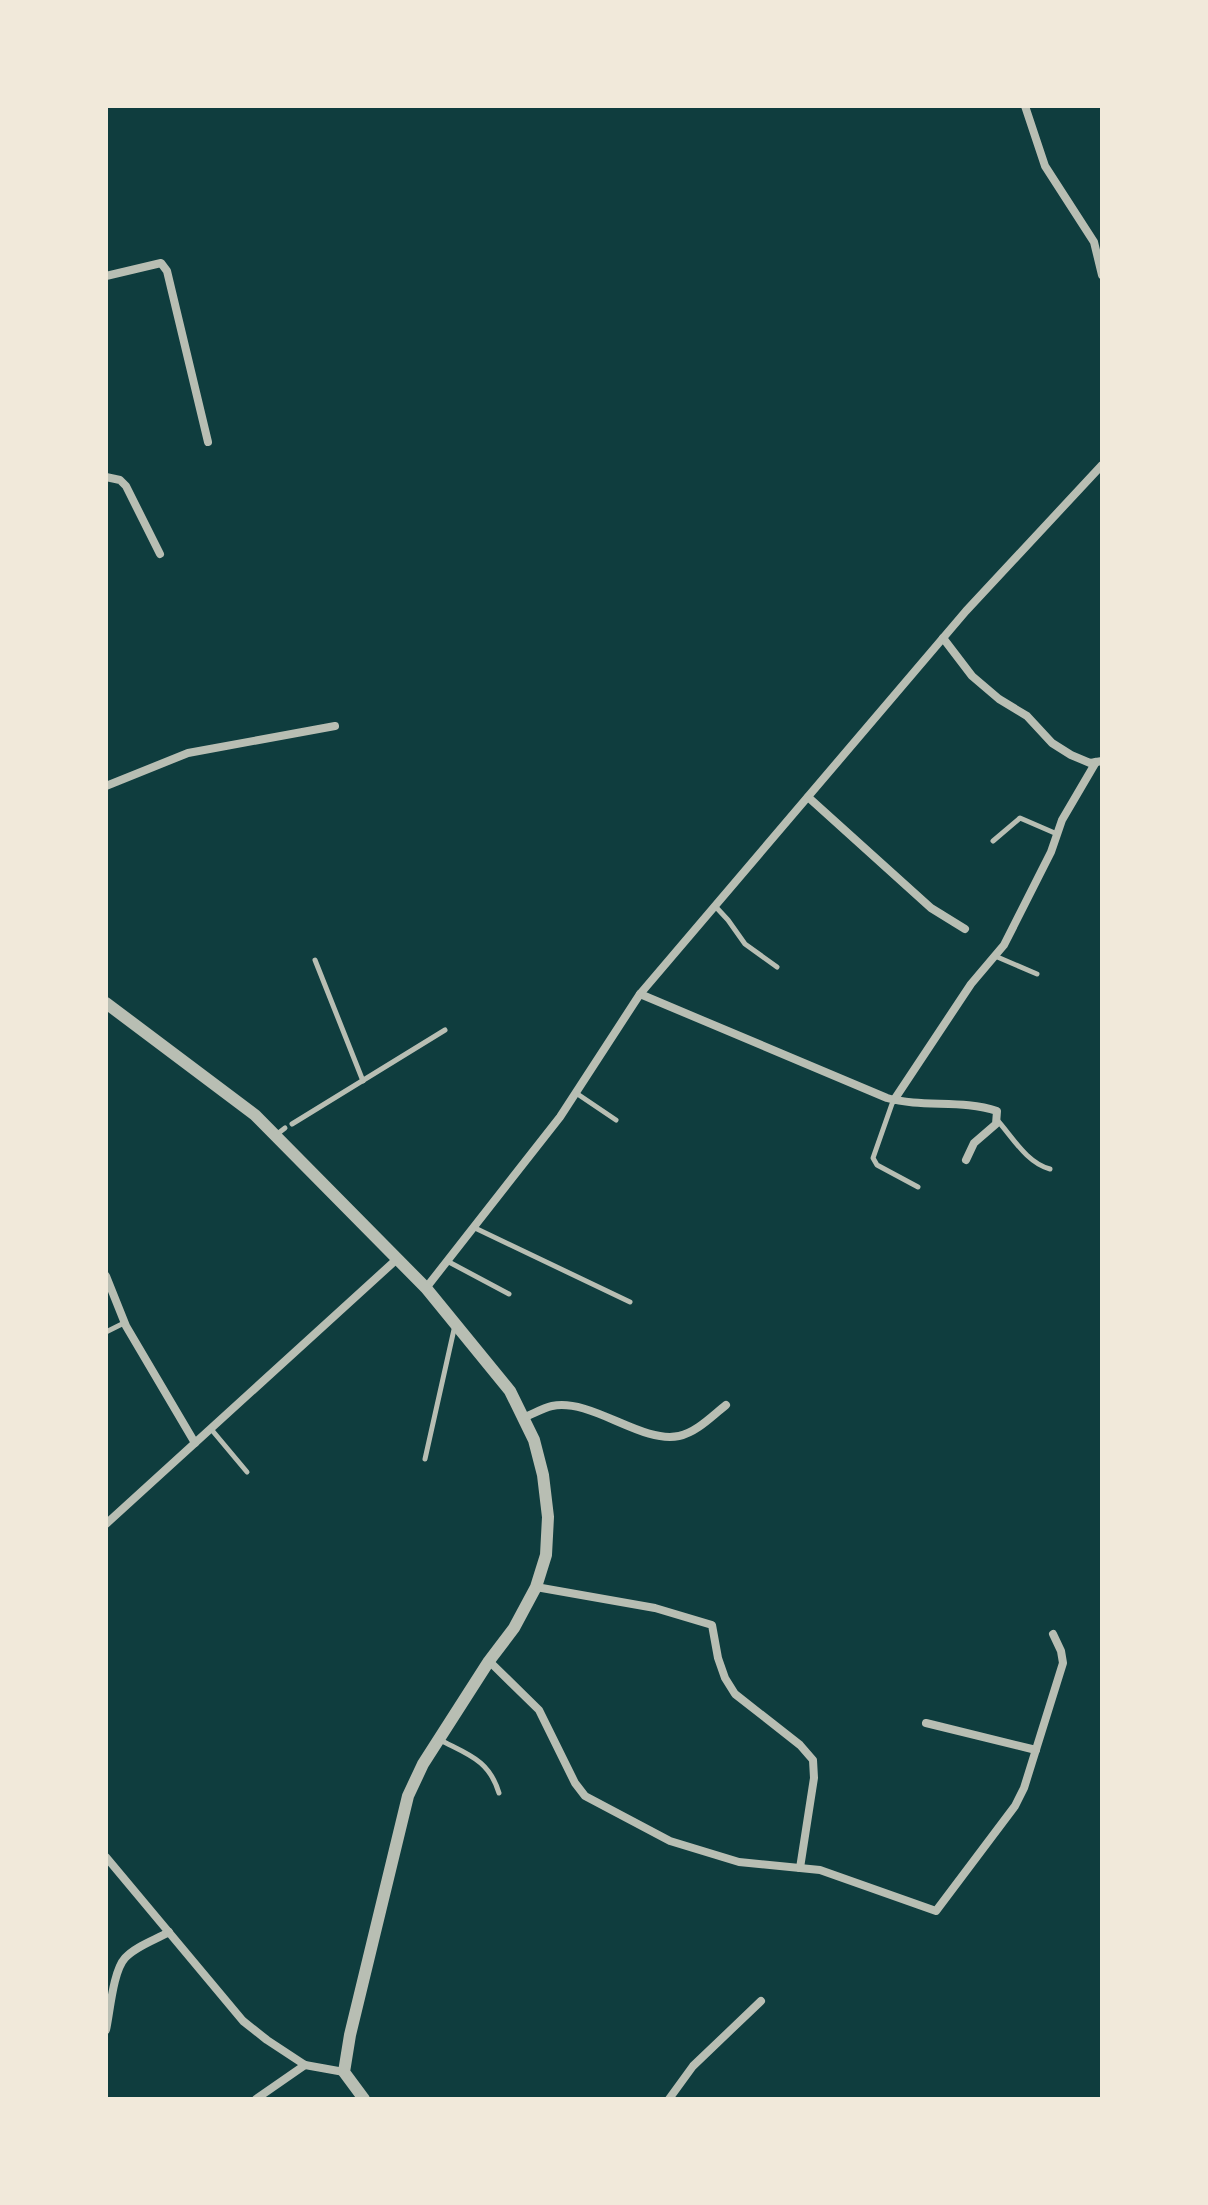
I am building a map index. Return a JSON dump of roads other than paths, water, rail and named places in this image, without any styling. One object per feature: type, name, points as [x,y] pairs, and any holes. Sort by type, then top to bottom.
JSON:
[{"type":"street","points":[[1025,106],[1045,166],[1094,242],[1102,275]]},
{"type":"street","points":[[106,276],[161,263],[167,271],[208,442]]},
{"type":"street","points":[[426,1288],[576,1093],[640,994],[943,638],[1102,465]]},
{"type":"street","points":[[106,477],[120,480],[126,486],[160,554]]},
{"type":"street","points":[[943,638],[972,676],[999,699],[1027,716],[1052,743],[1090,763],[1099,762]]},
{"type":"street","points":[[106,786],[188,753],[335,726]]},
{"type":"street","points":[[894,1100],[971,984],[995,956],[1027,903],[1062,820],[1099,762]]},
{"type":"street","points":[[808,797],[931,908],[965,929]]},
{"type":"street","points":[[640,994],[894,1100],[931,1105],[981,1105],[997,1111],[998,1121],[974,1143],[966,1160]]},
{"type":"street","points":[[106,1003],[280,1132],[426,1288],[510,1391],[534,1440],[543,1475],[548,1517],[546,1555],[536,1587],[514,1628],[489,1661],[423,1764],[408,1796],[350,2035],[344,2072]]},
{"type":"street","points":[[106,1524],[397,1259]]},
{"type":"street","points":[[106,1276],[125,1322],[195,1443]]},
{"type":"street","points":[[523,1418],[551,1406],[565,1405],[639,1429],[676,1437],[690,1432],[726,1405]]},
{"type":"street","points":[[536,1587],[655,1608],[712,1625],[718,1658],[735,1694],[800,1745],[813,1760],[814,1778],[800,1868]]},
{"type":"street","points":[[489,1661],[539,1710],[575,1783],[585,1796],[670,1841],[739,1862],[820,1870],[936,1911],[1015,1806],[1024,1788],[1063,1663],[1053,1634]]},
{"type":"street","points":[[926,1723],[1036,1750]]},
{"type":"street","points":[[106,1857],[243,2021],[305,2065],[344,2072],[364,2099]]},
{"type":"street","points":[[106,2030],[124,1959],[134,1950],[169,1932]]},
{"type":"street","points":[[669,2099],[693,2066],[761,2001]]},
{"type":"street","points":[[256,2099],[305,2065]]},
{"type":"lane","points":[[993,841],[1020,818],[1057,834]]},
{"type":"lane","points":[[715,906],[745,944],[777,967]]},
{"type":"lane","points":[[995,956],[1037,974]]},
{"type":"lane","points":[[315,960],[363,1081]]},
{"type":"lane","points":[[292,1124],[445,1030]]},
{"type":"lane","points":[[576,1093],[616,1120]]},
{"type":"lane","points":[[894,1100],[873,1158],[877,1165],[918,1187]]},
{"type":"lane","points":[[998,1121],[1031,1159],[1039,1166],[1050,1169]]},
{"type":"lane","points":[[474,1227],[630,1302]]},
{"type":"lane","points":[[447,1261],[509,1294]]},
{"type":"lane","points":[[106,1332],[125,1322]]},
{"type":"lane","points":[[425,1459],[455,1324]]},
{"type":"lane","points":[[211,1429],[247,1472]]},
{"type":"lane","points":[[439,1739],[482,1762],[494,1776],[499,1793]]}]
